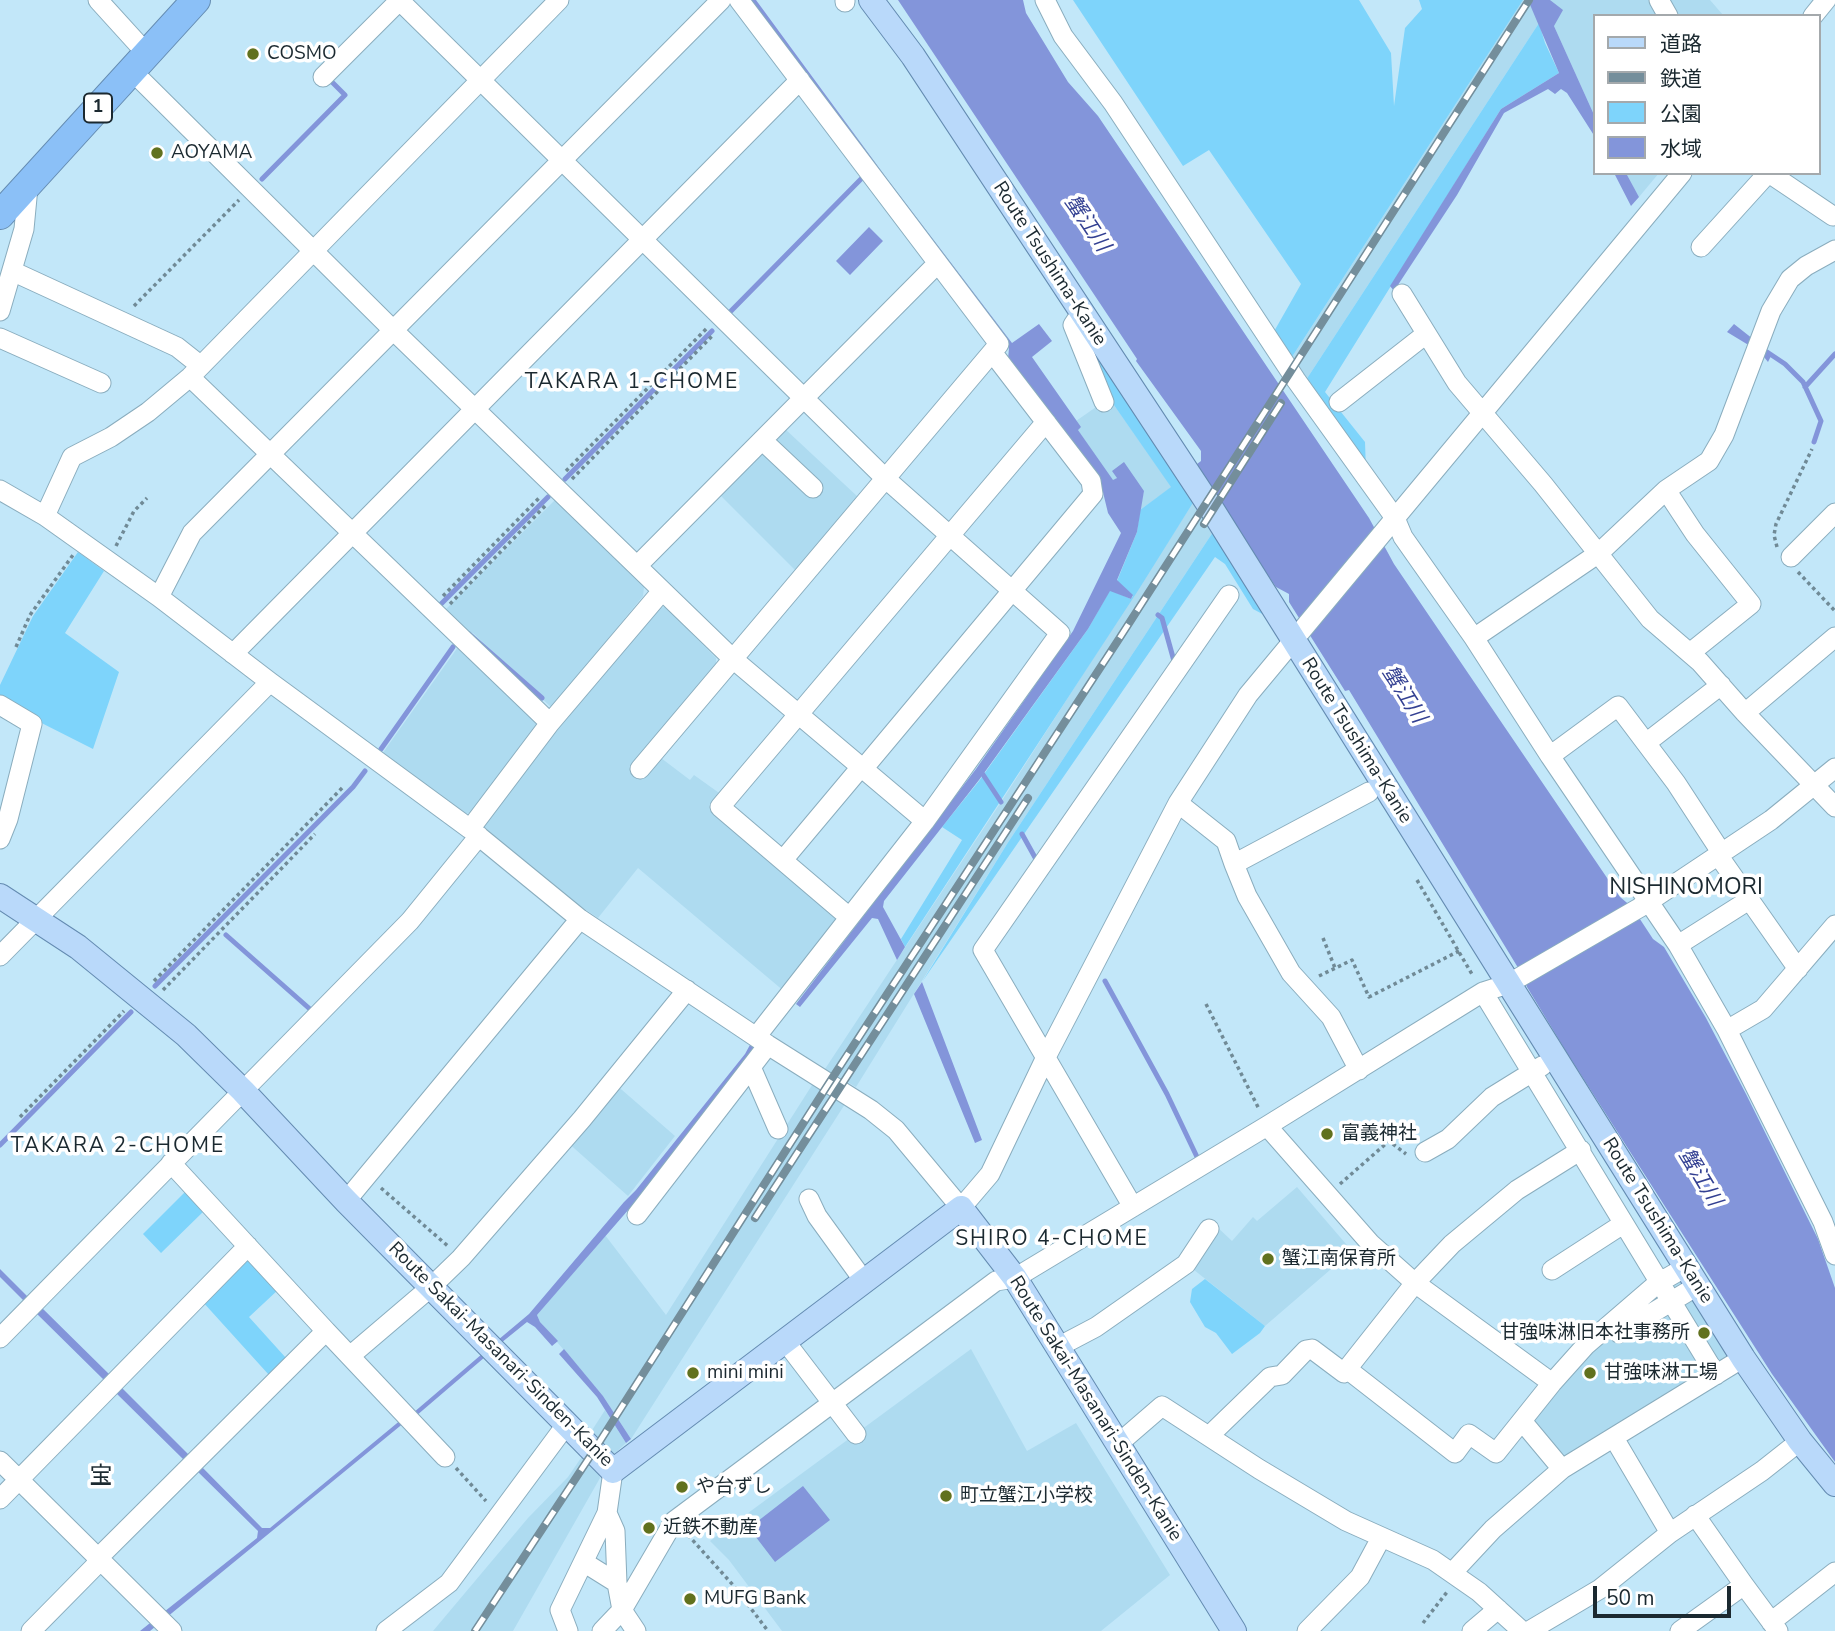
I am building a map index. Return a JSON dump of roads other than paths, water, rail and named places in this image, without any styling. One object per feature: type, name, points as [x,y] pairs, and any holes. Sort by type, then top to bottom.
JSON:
[{"type":"highway","name":"1","points":[[2,209],[28,187],[197,0]]},
{"type":"main road","name":"Route Tsushima-Kanie","points":[[871,0],[913,56],[1213,511],[1297,633],[1691,1277],[1800,1441],[1835,1484]]},
{"type":"main road","name":"Route Sakai-Masanari-Sinden-Kanie","points":[[0,896],[78,947],[186,1035],[613,1471],[961,1208],[1015,1279],[1234,1631]]},
{"type":"street","points":[[98,0],[139,63],[250,188],[393,330],[733,659],[925,821]]},
{"type":"street","points":[[323,77],[400,0],[886,479],[1060,632],[925,821],[849,917],[762,1041],[751,1067],[637,1215]]},
{"type":"street","points":[[45,516],[72,457],[111,437],[148,412],[195,371],[559,0]]},
{"type":"street","points":[[159,597],[192,533],[721,0]]},
{"type":"street","points":[[640,769],[999,344],[738,0]]},
{"type":"street","points":[[1045,0],[1063,36],[1113,103],[1391,523],[1474,638],[1644,904],[1678,945],[1727,1030],[1823,1222],[1835,1255]]},
{"type":"street","points":[[233,654],[800,80]]},
{"type":"street","points":[[0,490],[45,516],[159,597],[474,833],[580,919],[762,1041],[839,1089],[896,1130],[961,1208],[990,1174],[1045,1059],[1178,803],[1212,746],[1297,633],[1680,175]]},
{"type":"street","points":[[1701,247],[1766,175]]},
{"type":"street","points":[[1771,175],[1833,216]]},
{"type":"street","points":[[0,311],[24,229],[28,187]]},
{"type":"street","points":[[1474,638],[1599,553],[1666,490],[1709,461],[1724,435],[1771,311],[1790,279],[1806,266],[1835,250]]},
{"type":"street","points":[[637,566],[939,263]]},
{"type":"street","points":[[12,271],[177,347],[195,371],[270,454],[550,723]]},
{"type":"street","points":[[1402,294],[1457,383],[1599,553],[1650,619],[1690,653],[1835,807]]},
{"type":"street","points":[[1082,313],[1073,325],[1104,402]]},
{"type":"street","points":[[1339,402],[1426,334]]},
{"type":"street","points":[[0,338],[102,383]]},
{"type":"street","points":[[783,860],[1093,494],[1091,481],[992,352]]},
{"type":"street","points":[[849,917],[720,807],[1046,422]]},
{"type":"street","points":[[762,440],[813,488]]},
{"type":"street","points":[[1666,490],[1695,534],[1751,604],[1690,653]]},
{"type":"street","points":[[1791,556],[1835,513]]},
{"type":"street","points":[[0,1338],[411,921],[550,723],[662,591]]},
{"type":"street","points":[[1133,1207],[983,950],[1229,595]]},
{"type":"street","points":[[1745,713],[1835,637]]},
{"type":"street","points":[[0,956],[270,682]]},
{"type":"street","points":[[1646,743],[1721,685]]},
{"type":"street","points":[[0,705],[32,724],[8,819],[0,839]]},
{"type":"street","points":[[1550,756],[1618,706],[1676,783],[1749,900],[1798,969]]},
{"type":"street","points":[[602,1631],[627,1623],[674,1521],[996,1281],[1015,1279],[1483,992],[1511,982],[1644,904],[1771,820],[1835,768]]},
{"type":"street","points":[[1234,864],[1368,792]]},
{"type":"street","points":[[1178,803],[1226,841],[1253,907],[1292,973],[1331,1017],[1359,1070]]},
{"type":"street","points":[[1678,945],[1749,900]]},
{"type":"street","points":[[346,1201],[580,919]]},
{"type":"street","points":[[1727,1030],[1763,1009],[1835,925]]},
{"type":"street","points":[[349,1356],[461,1258],[582,1119],[687,990]]},
{"type":"street","points":[[1483,992],[1716,1375]]},
{"type":"street","points":[[1425,1152],[1448,1139],[1492,1097],[1555,1058]]},
{"type":"street","points":[[751,1067],[778,1129]]},
{"type":"street","points":[[1267,1126],[1370,1243],[1415,1283],[1552,1383]]},
{"type":"street","points":[[1209,1436],[1270,1377],[1282,1375],[1306,1350],[1312,1349],[1344,1373],[1415,1283],[1452,1244],[1517,1190],[1581,1150]]},
{"type":"street","points":[[171,1163],[445,1457]]},
{"type":"street","points":[[809,1199],[817,1216],[864,1281]]},
{"type":"street","points":[[1552,1270],[1623,1224]]},
{"type":"street","points":[[1058,1347],[1096,1327],[1186,1264],[1209,1229]]},
{"type":"street","points":[[0,1499],[247,1246]]},
{"type":"street","points":[[1347,1369],[1455,1453],[1469,1434],[1496,1453],[1586,1345],[1658,1283],[1691,1277]]},
{"type":"street","points":[[1619,1333],[1671,1302],[1691,1277]]},
{"type":"street","points":[[32,1631],[99,1559],[326,1331]]},
{"type":"street","points":[[785,1341],[856,1434]]},
{"type":"street","points":[[1455,1575],[1493,1528],[1562,1469],[1743,1358]]},
{"type":"street","points":[[1118,1444],[1163,1406],[1346,1521],[1433,1560],[1498,1609],[1522,1631]]},
{"type":"street","points":[[1522,1421],[1562,1469]]},
{"type":"street","points":[[386,1631],[449,1583],[566,1425]]},
{"type":"street","points":[[1614,1438],[1670,1533]]},
{"type":"street","points":[[1529,1631],[1600,1589],[1670,1533],[1762,1471],[1800,1441]]},
{"type":"street","points":[[0,1461],[165,1624]]},
{"type":"street","points":[[568,1631],[561,1610],[607,1513],[613,1471]]},
{"type":"street","points":[[607,1513],[615,1531],[617,1583],[627,1623]]},
{"type":"street","points":[[1695,1515],[1775,1626],[1835,1572]]},
{"type":"street","points":[[1307,1631],[1360,1577],[1381,1538]]},
{"type":"street","points":[[585,1563],[617,1583]]},
{"type":"street","points":[[1680,1631],[1744,1585]]},
{"type":"street","points":[[1472,1631],[1498,1609]]},
{"type":"water","points":[[748,0],[756,0],[1012,343],[1039,324],[1052,341],[1032,357],[1081,427],[1078,430],[1113,480],[1117,478],[1112,471],[1124,462],[1144,491],[1137,532],[1117,580],[1133,595],[1131,599],[1110,591],[1088,629],[979,780],[884,901],[883,907],[905,947],[897,960],[878,919],[872,918],[800,1007],[796,1004],[976,769],[1073,631],[1121,533],[1108,513],[1101,484],[1008,359],[1009,348]]},
{"type":"water","name":"蟹江川","points":[[898,0],[1023,0],[1026,13],[1068,82],[1098,116],[1369,518],[1394,564],[1620,897],[1632,907],[1653,939],[1664,947],[1746,1094],[1818,1239],[1835,1288],[1835,1462],[1772,1374],[1567,1053],[1349,690],[1345,691],[1289,602],[1289,594],[1276,587],[1238,532],[1197,464],[1201,461],[1201,451],[1136,361]]},
{"type":"water","points":[[1528,0],[1550,0],[1563,10],[1554,26],[1594,115],[1594,135],[1567,93],[1561,89],[1555,94],[1548,89],[1504,113],[1457,195],[1394,291],[1390,286],[1501,109],[1559,73]]},
{"type":"water","points":[[1615,175],[1627,175],[1639,197],[1631,206]]},
{"type":"water","points":[[869,227],[883,241],[850,275],[836,261]]},
{"type":"water","points":[[1734,324],[1772,354],[1768,362],[1760,352],[1727,332]]},
{"type":"water","points":[[922,982],[982,1140],[975,1143],[914,994]]},
{"type":"water","points":[[751,1043],[759,1048],[649,1186],[537,1315],[558,1341],[552,1346],[527,1322],[501,1343],[498,1340],[529,1314],[636,1190]]},
{"type":"water","points":[[0,1269],[28,1297],[24,1301],[0,1277]]},
{"type":"water","points":[[39,1305],[111,1376],[105,1381],[34,1311]]},
{"type":"water","points":[[564,1349],[603,1396],[631,1439],[626,1443],[597,1397],[559,1354]]},
{"type":"water","points":[[482,1354],[485,1357],[416,1416],[405,1422],[150,1631],[140,1631],[257,1538],[258,1531],[195,1469],[199,1464],[262,1528],[270,1528]]},
{"type":"water","points":[[120,1386],[189,1455],[184,1460],[115,1392]]},
{"type":"water","points":[[803,1486],[830,1520],[775,1562],[749,1528]]},
{"type":"waterway","points":[[262,179],[345,95],[331,81]]},
{"type":"waterway","points":[[731,311],[862,178]]},
{"type":"waterway","points":[[565,479],[712,331]]},
{"type":"waterway","points":[[1767,352],[1785,364],[1803,382],[1821,421],[1814,442]]},
{"type":"waterway","points":[[1805,387],[1835,354]]},
{"type":"waterway","points":[[437,606],[548,497]]},
{"type":"waterway","points":[[1158,615],[1162,618],[1174,661]]},
{"type":"waterway","points":[[469,634],[542,698]]},
{"type":"waterway","points":[[381,749],[453,647]]},
{"type":"waterway","points":[[980,770],[1001,802]]},
{"type":"waterway","points":[[155,986],[353,787],[365,771]]},
{"type":"waterway","points":[[1022,834],[1037,861]]},
{"type":"waterway","points":[[226,935],[311,1010]]},
{"type":"waterway","points":[[1105,981],[1167,1094],[1198,1159]]},
{"type":"waterway","points":[[0,1145],[131,1012]]},
{"type":"railway","points":[[475,1631],[1117,642],[1529,0]]},
{"type":"railway","points":[[1204,524],[1281,403]]},
{"type":"railway","points":[[755,1218],[1028,798]]},
{"type":"place","name":"COSMO","points":[[253,54]]},
{"type":"place","name":"AOYAMA","points":[[157,153]]},
{"type":"place","name":"富義神社","points":[[1327,1134]]},
{"type":"place","name":"蟹江南保育所","points":[[1268,1259]]},
{"type":"place","name":"甘強味淋旧本社事務所","points":[[1704,1333]]},
{"type":"place","name":"mini mini","points":[[693,1373]]},
{"type":"place","name":"甘強味淋工場","points":[[1590,1373]]},
{"type":"place","name":"や台ずし","points":[[682,1487]]},
{"type":"place","name":"町立蟹江小学校","points":[[946,1496]]},
{"type":"place","name":"近鉄不動産","points":[[649,1528]]},
{"type":"place","name":"MUFG Bank","points":[[690,1599]]},
{"type":"district","name":"TAKARA 1-CHOME","points":[[632,383]]},
{"type":"district","name":"NISHINOMORI","points":[[1686,888]]},
{"type":"district","name":"TAKARA 2-CHOME","points":[[118,1147]]},
{"type":"district","name":"SHIRO 4-CHOME","points":[[1052,1240]]},
{"type":"district","name":"宝","points":[[101,1477]]}]
